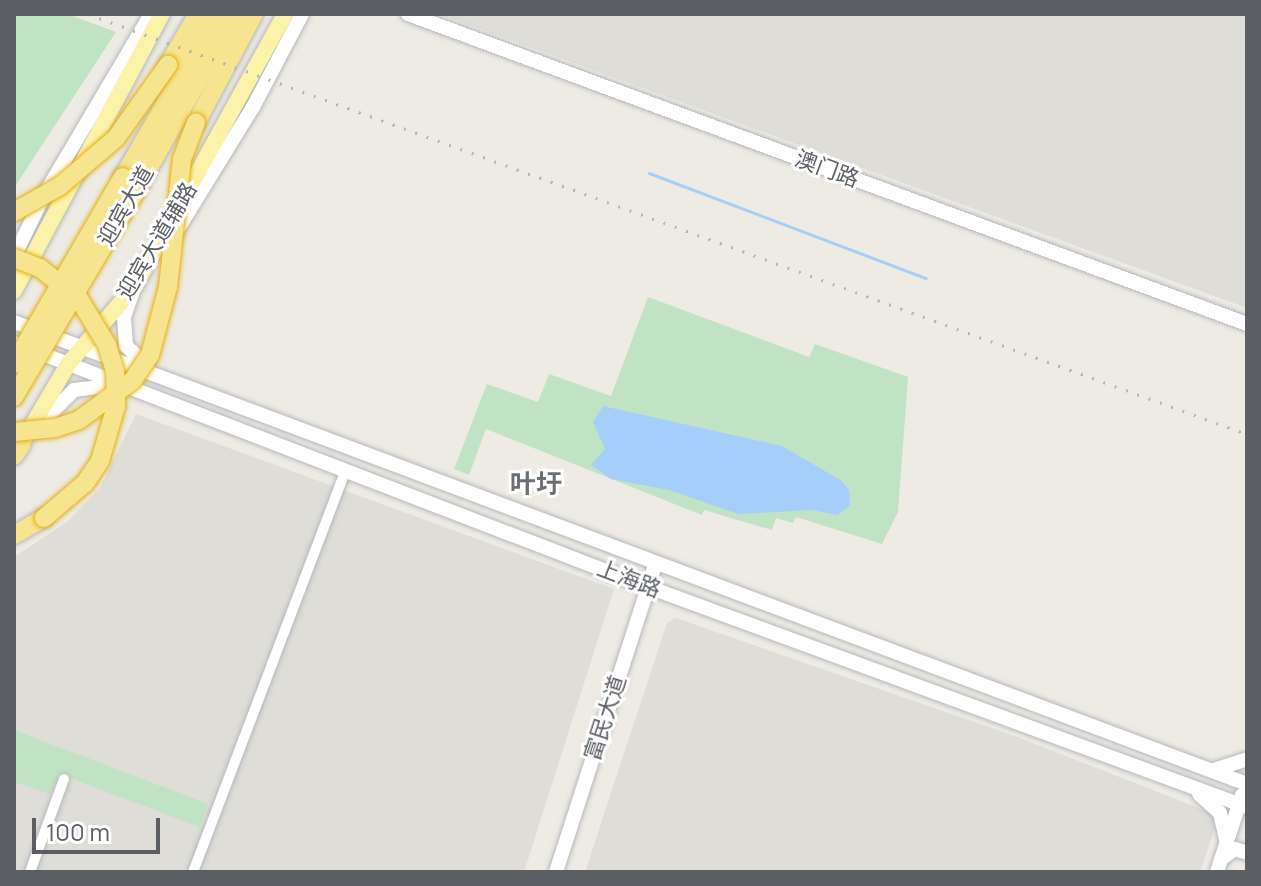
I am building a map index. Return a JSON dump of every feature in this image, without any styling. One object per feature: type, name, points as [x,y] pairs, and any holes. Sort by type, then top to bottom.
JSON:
[{"type":"highway","points":[[14,212],[60,186],[116,138],[168,65],[198,14]]},
{"type":"highway","name":"迎宾大道","points":[[14,397],[217,14]]},
{"type":"highway","name":"迎宾大道","points":[[14,364],[236,14]]},
{"type":"highway","points":[[16,448],[55,428],[79,420],[133,380],[150,355],[166,299],[178,180],[196,123],[254,14]]},
{"type":"highway","points":[[14,258],[65,286],[92,316],[115,372],[116,406],[111,433],[85,483],[44,518],[14,535]]},
{"type":"main road","points":[[14,240],[151,14]]},
{"type":"main road","points":[[14,291],[162,14]]},
{"type":"main road","name":"迎宾大道辅路","points":[[16,448],[69,363],[86,349],[135,286],[285,14]]},
{"type":"main road","points":[[231,404],[134,358],[124,334],[135,286],[160,256],[253,107],[302,14]]},
{"type":"main road","name":"澳门路","points":[[408,14],[1247,324]]},
{"type":"main road","points":[[14,258],[78,136]]},
{"type":"main road","name":"上海路","points":[[14,322],[755,603],[1247,782]]},
{"type":"main road","name":"上海路","points":[[14,343],[647,586],[1243,805]]},
{"type":"main road","points":[[16,448],[65,395],[96,383],[224,423]]},
{"type":"main road","points":[[558,552],[564,543],[562,530]]},
{"type":"main road","name":"富民大道","points":[[556,872],[655,565]]},
{"type":"main road","points":[[751,624],[744,613],[755,603]]},
{"type":"main road","points":[[1207,791],[1215,783],[1210,770],[1247,759]]},
{"type":"main road","points":[[1182,782],[1220,813],[1226,843]]},
{"type":"main road","points":[[1219,866],[1243,805],[1247,782]]},
{"type":"main road","points":[[1219,866],[1235,849],[1247,853]]},
{"type":"street","points":[[193,872],[346,470]]},
{"type":"street","points":[[30,872],[64,779]]},
{"type":"shaded area","points":[[439,14],[1247,14],[1247,308]]},
{"type":"shaded area","points":[[136,414],[614,589],[524,872],[14,872],[14,557],[67,522],[100,488]]},
{"type":"shaded area","points":[[676,618],[1020,738],[1219,816],[1200,872],[585,872],[667,623]]},
{"type":"green space","points":[[14,14],[67,14],[116,32],[14,188]]},
{"type":"green space","points":[[648,297],[809,357],[815,344],[908,377],[898,512],[882,544],[796,517],[793,523],[776,518],[772,530],[704,510],[702,515],[486,429],[469,475],[454,469],[487,384],[538,402],[549,374],[611,396]]},
{"type":"green space","points":[[14,730],[208,804],[200,827],[59,774],[50,794],[14,782]]},
{"type":"water","points":[[603,406],[782,446],[842,481],[849,490],[850,506],[837,515],[812,510],[738,514],[669,490],[611,479],[591,465],[605,449],[593,422]]},
{"type":"waterway","points":[[649,173],[926,278]]},
{"type":"railway","points":[[88,14],[1247,434]]},
{"type":"district","name":"叶圩","points":[[536,484]]}]
